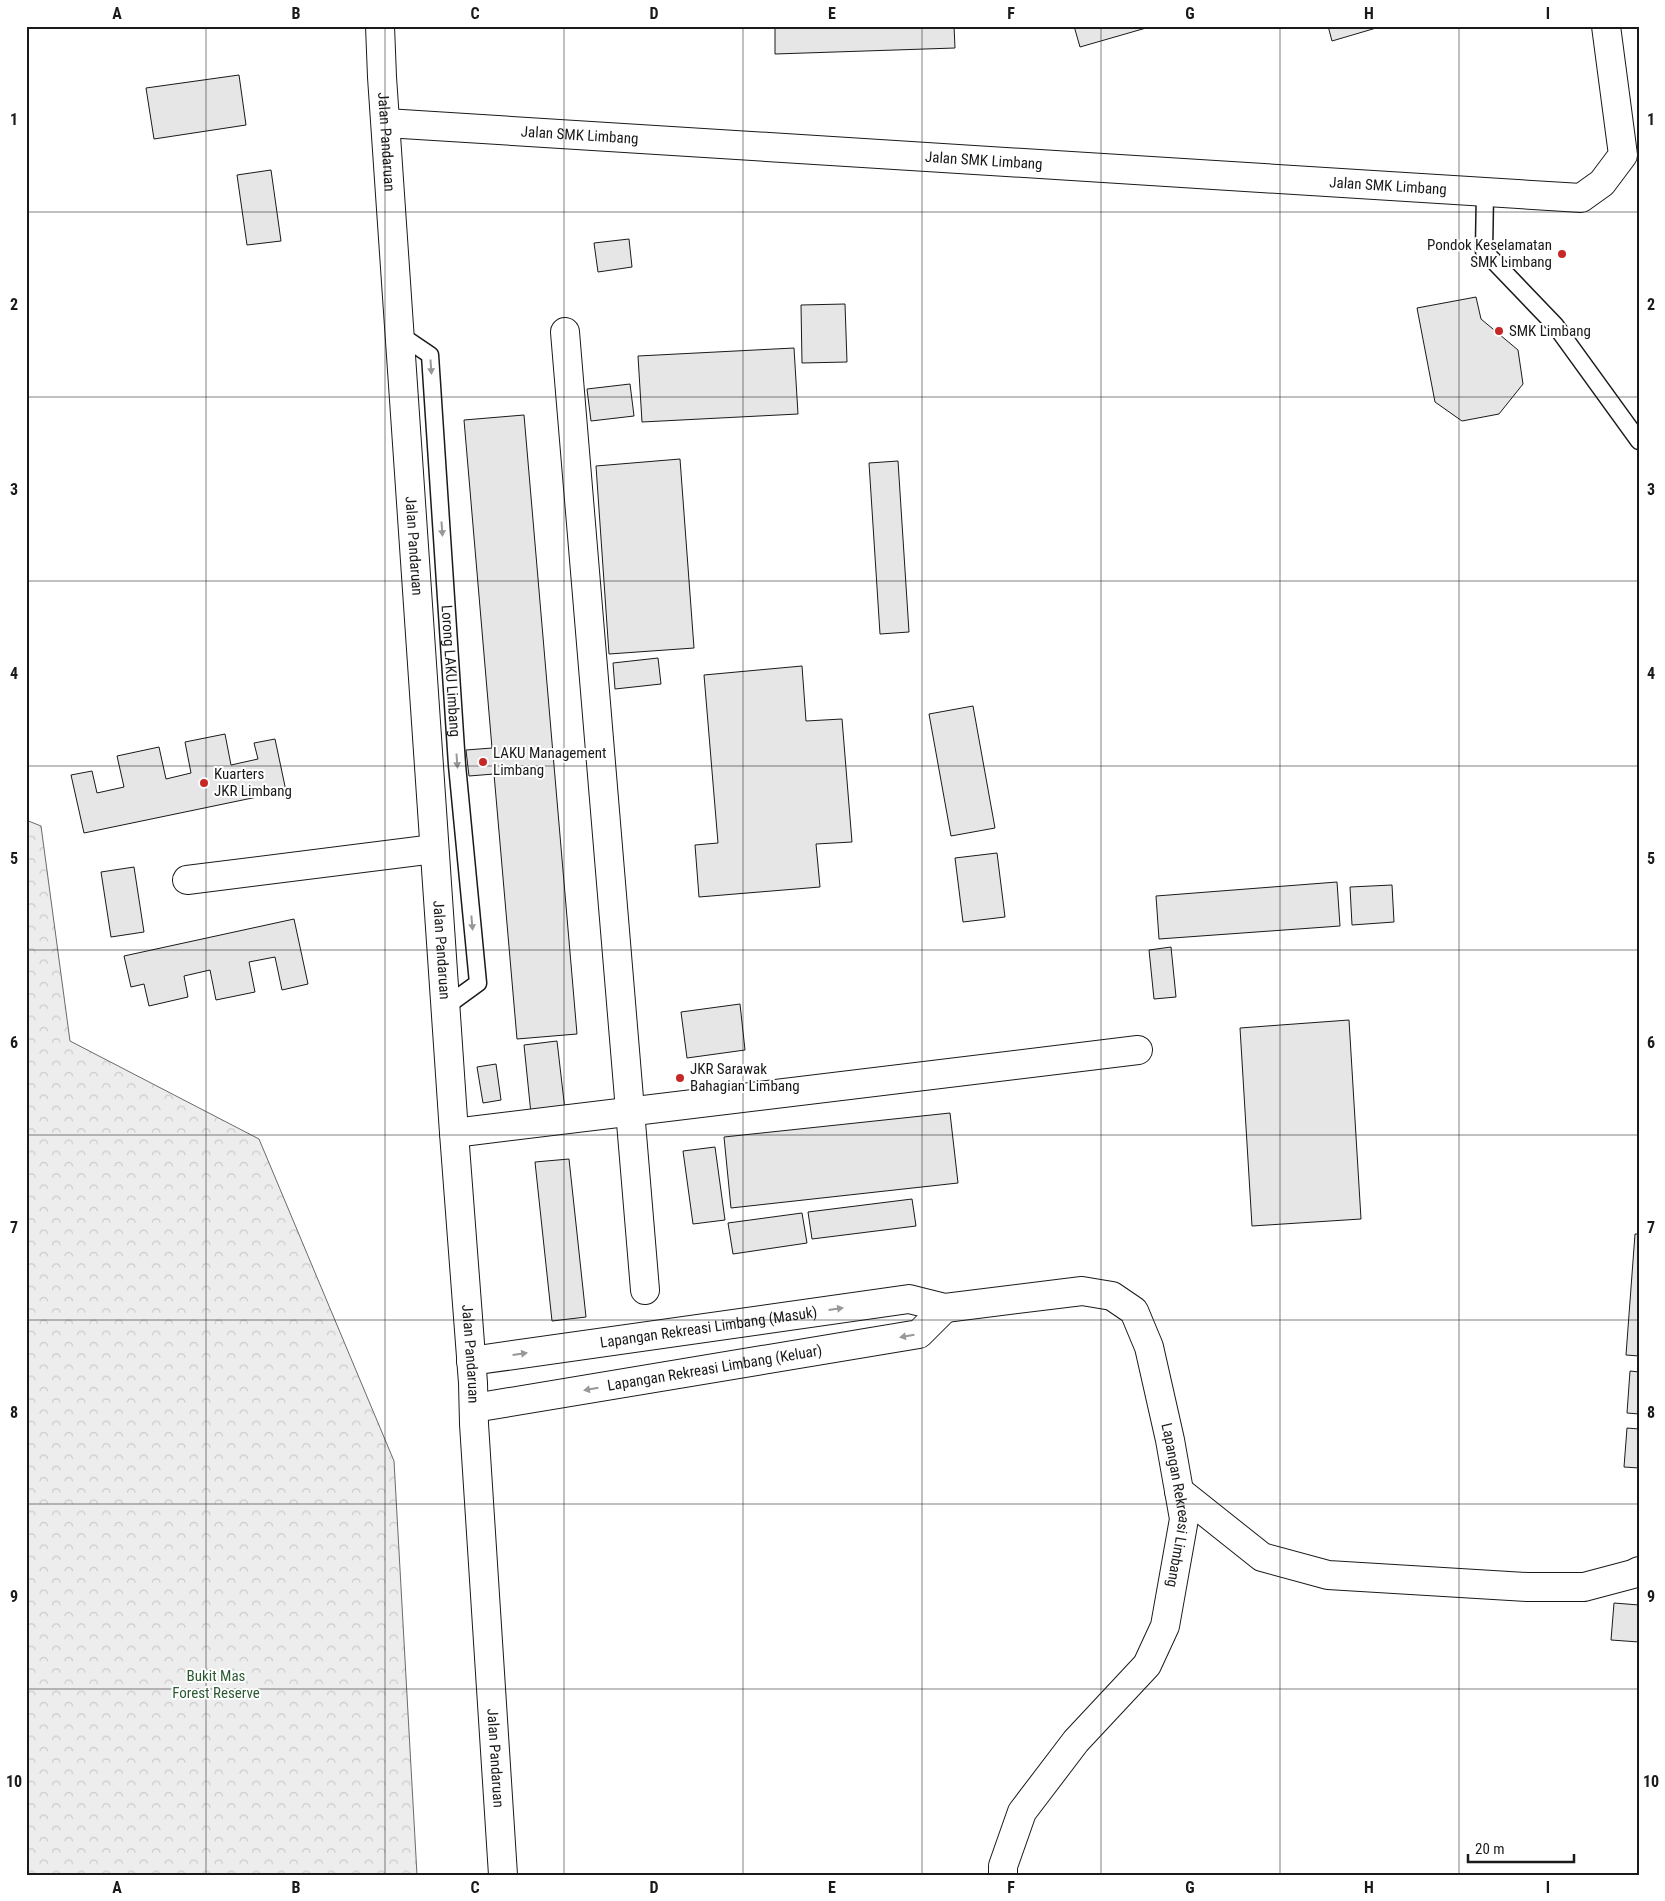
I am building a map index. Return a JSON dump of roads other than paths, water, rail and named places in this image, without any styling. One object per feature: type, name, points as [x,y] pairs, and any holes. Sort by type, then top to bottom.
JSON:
[{"type":"main road","name":"Jalan Pandaruan","points":[[380,26],[434,849],[471,1361],[503,1875]]},
{"type":"main road","name":"Jalan SMK Limbang","points":[[386,123],[1581,198],[1602,184],[1623,155],[1606,26]]},
{"type":"main road","points":[[565,332],[645,1290]]},
{"type":"main road","points":[[187,880],[434,849]]},
{"type":"main road","points":[[454,1133],[1138,1050]]},
{"type":"main road","name":"Lapangan Rekreasi Limbang","points":[[945,1308],[1082,1291],[1112,1296],[1134,1311],[1149,1347],[1184,1519],[1165,1626],[1147,1665],[1076,1741],[1022,1812],[1004,1866],[1003,1875]]},
{"type":"main road","name":"Lapangan Rekreasi Limbang (Masuk)","points":[[471,1361],[909,1299],[945,1308]]},
{"type":"main road","name":"Lapangan Rekreasi Limbang (Keluar)","points":[[474,1408],[919,1334],[945,1308]]},
{"type":"main road","points":[[1179,1491],[1262,1557],[1328,1575],[1527,1587],[1584,1587],[1639,1571]]},
{"type":"lane","points":[[1484,192],[1484,251],[1555,325],[1639,440]]},
{"type":"lane","name":"Lorong LAKU Limbang","points":[[400,334],[430,355],[457,755],[478,983],[445,1007]]},
{"type":"place","name":"Pondok Keselamatan SMK Limbang","points":[[1562,254]]},
{"type":"place","name":"SMK Limbang","points":[[1499,331]]},
{"type":"place","name":"LAKU Management Limbang","points":[[483,762]]},
{"type":"place","name":"Kuarters JKR Limbang","points":[[204,783]]},
{"type":"place","name":"JKR Sarawak Bahagian Limbang","points":[[680,1078]]},
{"type":"park label","name":"Bukit Mas Forest Reserve","points":[[216,1684]]}]
